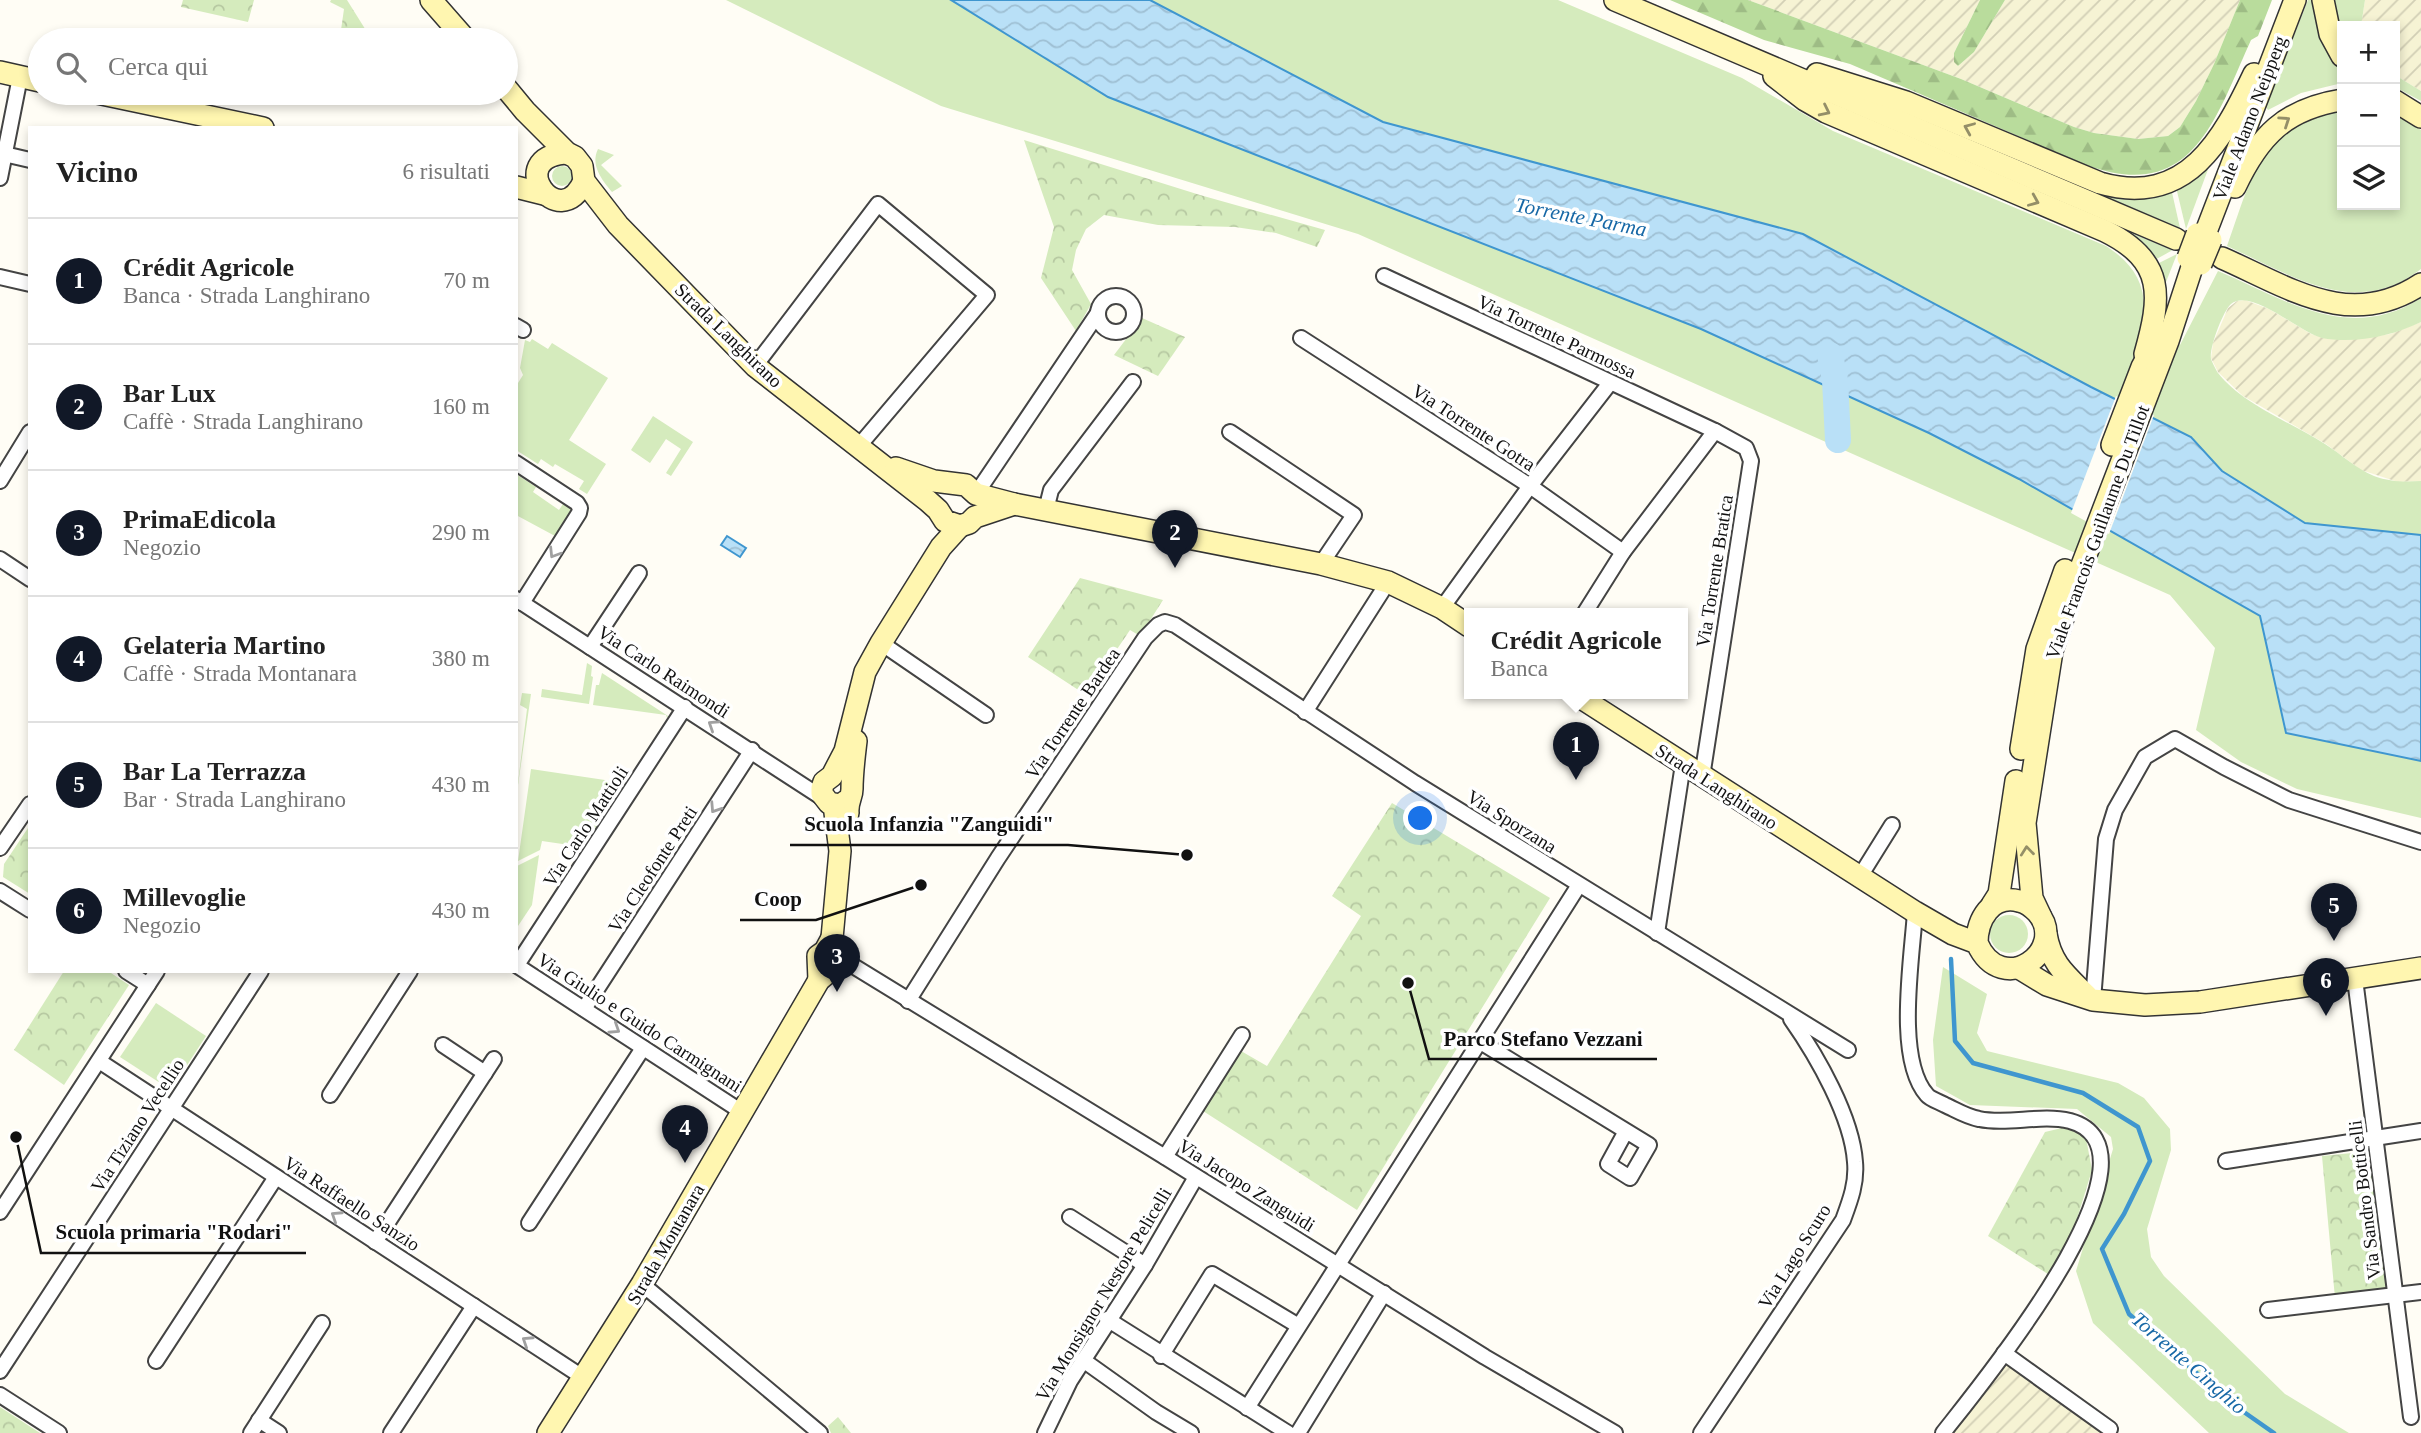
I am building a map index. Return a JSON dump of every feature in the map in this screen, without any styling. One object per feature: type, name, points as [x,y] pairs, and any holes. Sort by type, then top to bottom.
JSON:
[{"type":"main road","points":[[431,0],[456,28]]},
{"type":"main road","points":[[1615,0],[2176,239]]},
{"type":"main road","name":"Viale Adamo Neipperg","points":[[2204,237],[2254,74],[2282,0]]},
{"type":"main road","name":"Viale Adamo Neipperg","points":[[2204,237],[2295,0]]},
{"type":"main road","points":[[2323,0],[2330,34],[2337,47]]},
{"type":"main road","points":[[1750,58],[1884,94],[2100,183],[2132,188],[2172,180],[2187,172],[2206,156],[2226,129],[2254,74]]},
{"type":"main road","points":[[1750,58],[1805,100],[1826,112],[2105,231],[2129,244],[2147,266],[2154,285],[2159,337]]},
{"type":"main road","points":[[2204,237],[2247,163],[2267,135],[2304,110],[2337,101]]},
{"type":"main road","name":"Strada Langhirano","points":[[518,103],[567,153],[575,157],[582,166],[584,181],[618,225],[755,366],[858,447],[955,518]]},
{"type":"main road","points":[[2400,104],[2421,117]]},
{"type":"main road","points":[[154,105],[254,126]]},
{"type":"main road","name":"Strada Langhirano","points":[[525,111],[540,165],[538,183],[544,194],[556,200],[569,200],[618,225]]},
{"type":"main road","points":[[518,173],[540,165],[552,154],[567,153]]},
{"type":"main road","points":[[569,200],[579,192],[584,181]]},
{"type":"main road","points":[[518,188],[544,194]]},
{"type":"main road","name":"Viale Francois Guillaume Du Tillot","points":[[2043,925],[2032,898],[2026,846],[2026,811],[2049,663],[2067,584],[2142,367],[2159,337],[2204,237]]},
{"type":"main road","points":[[2222,258],[2312,297],[2344,306],[2385,302],[2421,284]]},
{"type":"main road","name":"Viale Francois Guillaume Du Tillot","points":[[1987,911],[1999,894],[2034,662],[2044,625],[2067,584],[2159,337]]},
{"type":"main road","name":"Strada Langhirano","points":[[880,463],[933,481],[966,485],[975,494],[1321,565],[1388,582],[1442,608],[1464,623]]},
{"type":"main road","points":[[953,485],[944,490],[938,499],[955,518]]},
{"type":"main road","points":[[955,518],[979,505],[975,494]]},
{"type":"main road","points":[[955,518],[1014,503]]},
{"type":"main road","name":"Strada Montanara","points":[[548,1433],[642,1284],[828,961],[840,851],[848,821],[836,790],[865,672],[941,547],[955,518]]},
{"type":"main road","name":"Strada Langhirano","points":[[1584,699],[1859,878],[1953,934],[1977,943],[1982,953],[1998,967],[2019,968],[2047,985],[2090,999],[2145,1005],[2200,1002],[2421,968]]},
{"type":"main road","points":[[1923,917],[1956,923],[1987,911],[2005,900],[2019,901],[2031,906],[2043,925],[2049,953],[2090,999]]},
{"type":"main road","points":[[1977,943],[1977,929],[1987,911]]},
{"type":"main road","points":[[2019,968],[2033,961],[2042,949],[2043,925]]},
{"type":"street","points":[[0,178],[20,77]]},
{"type":"street","points":[[3,153],[28,159]]},
{"type":"street","points":[[755,366],[878,204],[987,295],[858,447]]},
{"type":"street","name":"Via Torrente Parmossa","points":[[1384,275],[1715,431]]},
{"type":"street","points":[[0,277],[28,284]]},
{"type":"street","points":[[975,494],[1098,313]]},
{"type":"street","name":"Via Torrente Gotra","points":[[1301,338],[1530,486],[1623,552]]},
{"type":"street","points":[[1046,509],[1051,490],[1133,382]]},
{"type":"street","points":[[1442,608],[1530,486],[1610,383]]},
{"type":"street","points":[[1588,608],[1623,552],[1715,431]]},
{"type":"street","name":"Via Torrente Bratica","points":[[1702,777],[1751,461],[1746,448],[1715,431]]},
{"type":"street","points":[[1230,432],[1354,515],[1321,565]]},
{"type":"street","points":[[0,481],[28,435]]},
{"type":"street","points":[[518,464],[577,503],[580,508],[519,601]]},
{"type":"street","points":[[0,559],[28,578]]},
{"type":"street","points":[[590,647],[639,573]]},
{"type":"street","points":[[1305,712],[1388,582]]},
{"type":"street","name":"Via Carlo Raimondi","points":[[519,601],[791,775],[836,790]]},
{"type":"street","name":"Via Sporzana","points":[[1158,625],[1165,622],[1175,625],[1424,789],[1848,1050]]},
{"type":"street","name":"Via Torrente Bardea","points":[[908,1001],[998,858],[1145,638],[1158,625]]},
{"type":"street","points":[[881,643],[986,715]]},
{"type":"street","name":"Via Carlo Mattioli","points":[[518,963],[685,707]]},
{"type":"street","points":[[2090,999],[2106,839],[2115,810],[2145,757],[2175,739],[2290,800],[2421,842]]},
{"type":"street","name":"Via Cleofonte Preti","points":[[584,1009],[752,750]]},
{"type":"street","points":[[1657,933],[1684,764]]},
{"type":"street","points":[[0,848],[28,807]]},
{"type":"street","points":[[1859,878],[1892,825]]},
{"type":"street","points":[[1247,1408],[1297,1325],[1579,884]]},
{"type":"street","points":[[0,891],[28,909]]},
{"type":"street","points":[[1923,917],[1908,1038],[1911,1063],[1927,1096],[1961,1113],[1981,1119],[2070,1121],[2088,1131],[2098,1147],[2102,1167],[2087,1221],[2059,1274],[2004,1353],[1943,1433]]},
{"type":"street","name":"Via Jacopo Zanguidi","points":[[828,961],[858,971],[1165,1157],[1485,1357],[1615,1433]]},
{"type":"street","name":"Via Giulio e Guido Carmignani","points":[[518,966],[742,1112]]},
{"type":"street","points":[[129,973],[148,985]]},
{"type":"street","points":[[0,1212],[156,973]]},
{"type":"street","name":"Via Tiziano Vecellio","points":[[0,1371],[260,973]]},
{"type":"street","points":[[330,1095],[409,973]]},
{"type":"street","name":"Via Sandro Botticelli","points":[[2355,979],[2411,1417]]},
{"type":"street","name":"Via Lago Scuro","points":[[1701,1433],[1843,1220],[1854,1188],[1856,1163],[1851,1133],[1810,1045],[1785,1012]]},
{"type":"street","points":[[1165,1157],[1242,1035]]},
{"type":"street","points":[[1479,1041],[1626,1131]]},
{"type":"street","points":[[443,1045],[485,1073]]},
{"type":"street","points":[[528,1223],[643,1048]]},
{"type":"street","points":[[375,1242],[495,1059]]},
{"type":"street","name":"Via Raffaello Sanzio","points":[[99,1061],[584,1378]]},
{"type":"street","points":[[2226,1161],[2421,1131]]},
{"type":"street","points":[[156,1361],[276,1177]]},
{"type":"street","name":"Via Monsignor Nestore Pelicelli","points":[[1045,1433],[1058,1403],[1083,1360],[1145,1265],[1196,1177]]},
{"type":"street","points":[[1070,1217],[1145,1265]]},
{"type":"street","points":[[1161,1356],[1212,1274],[1297,1325]]},
{"type":"street","points":[[642,1284],[820,1433]]},
{"type":"street","points":[[1298,1433],[1384,1293]]},
{"type":"street","points":[[2268,1310],[2421,1293]]},
{"type":"street","points":[[391,1433],[474,1306]]},
{"type":"street","points":[[1107,1320],[1287,1433]]},
{"type":"street","points":[[251,1433],[323,1324]]},
{"type":"street","points":[[2004,1353],[2110,1429]]},
{"type":"street","points":[[1083,1360],[1191,1433]]},
{"type":"street","points":[[0,1395],[59,1433]]},
{"type":"street","points":[[259,1420],[279,1433]]},
{"type":"shaded area","points":[[1748,0],[1980,0],[1954,53],[1958,66],[1974,52],[2005,0],[2240,0],[2214,64],[2180,127],[2168,136],[2138,139],[2094,133],[2074,127],[1961,79]]},
{"type":"shaded area","points":[[2365,0],[2421,0],[2421,91],[2400,78],[2400,21],[2362,21]]},
{"type":"shaded area","points":[[2245,300],[2269,309],[2311,334],[2324,338],[2363,338],[2390,334],[2421,322],[2421,481],[2398,482],[2361,470],[2326,444],[2243,396],[2218,372],[2211,358],[2213,343],[2228,308],[2237,301]]},
{"type":"shaded area","points":[[2003,1362],[2108,1433],[1951,1433]]},
{"type":"green space","points":[[183,0],[254,0],[248,22],[181,7]]},
{"type":"green space","points":[[347,0],[364,28],[341,28],[344,9],[330,2]]},
{"type":"green space","points":[[726,0],[951,0],[1108,97],[1701,329],[1929,433],[2019,479],[2260,616],[2286,732],[2421,761],[2421,818],[2297,789],[2241,762],[2196,730],[2215,648],[2170,595],[1358,234],[941,106]]},
{"type":"green space","points":[[1150,0],[1558,0],[1742,78],[1833,131],[2106,246],[2127,263],[2139,282],[2144,304],[2141,330],[2180,345],[2218,271],[2293,304],[2318,313],[2343,317],[2368,317],[2394,311],[2421,298],[2421,322],[2386,335],[2347,340],[2322,338],[2263,306],[2240,300],[2231,304],[2224,314],[2214,339],[2211,359],[2218,373],[2240,394],[2325,444],[2361,469],[2386,479],[2421,481],[2421,535],[2305,523],[2222,471],[2191,437],[1803,234],[1383,122]]},
{"type":"green space","points":[[1670,0],[1748,0],[1961,79],[2074,127],[2094,133],[2138,139],[2168,136],[2180,127],[2214,64],[2240,0],[2272,0],[2258,36],[2251,40],[2211,125],[2195,147],[2176,163],[2152,173],[2122,174],[2086,165],[1850,64],[1764,40]]},
{"type":"green space","points":[[1980,0],[2005,0],[1974,52],[1958,66],[1954,62],[1954,53]]},
{"type":"green space","points":[[2308,0],[2316,0],[2331,52],[2337,61],[2337,84],[2301,93],[2268,110],[2266,107]]},
{"type":"green space","points":[[2330,0],[2365,0],[2362,21],[2337,21],[2337,26]]},
{"type":"green space","points":[[2400,78],[2421,91],[2421,101],[2400,90]]},
{"type":"green space","points":[[2337,108],[2337,210],[2400,210],[2400,115],[2421,130],[2421,269],[2397,284],[2372,291],[2348,292],[2324,288],[2227,246],[2258,166],[2279,139],[2310,118]]},
{"type":"green space","points":[[1024,140],[1200,195],[1325,230],[1317,247],[1276,233],[1235,227],[1158,225],[1104,215],[1086,229],[1076,250],[1072,270],[1091,304],[1076,331],[1041,278],[1054,227]]},
{"type":"green space","points":[[598,149],[614,155],[601,165],[622,186],[612,192],[596,166]]},
{"type":"green space","points":[[2210,164],[2186,229],[2176,187]]},
{"type":"green space","points":[[558,166],[566,166],[572,176],[566,186],[558,186],[552,180],[552,172]]},
{"type":"green space","points":[[2069,181],[2171,188],[2180,228]]},
{"type":"green space","points":[[2102,221],[2172,250],[2153,261]]},
{"type":"green space","points":[[2177,254],[2166,282],[2164,283],[2155,265]]},
{"type":"green space","points":[[1142,318],[1185,337],[1158,376],[1114,355]]},
{"type":"green space","points":[[532,339],[548,349],[552,343],[608,378],[569,440],[606,464],[587,494],[579,489],[584,481],[555,464],[553,467],[541,459],[538,464],[518,451],[518,383],[523,375],[520,368],[525,340],[530,342]]},
{"type":"green space","points":[[653,416],[693,442],[671,476],[666,473],[681,449],[666,439],[650,463],[631,450]]},
{"type":"green space","points":[[518,475],[536,487],[533,492],[559,510],[565,501],[570,505],[570,517],[567,516],[555,536],[518,516]]},
{"type":"green space","points":[[1080,578],[1163,600],[1140,636],[1130,630],[1086,695],[1028,657]]},
{"type":"green space","points":[[587,663],[592,666],[593,677],[589,704],[541,697],[542,689],[582,695]]},
{"type":"green space","points":[[602,673],[668,716],[667,718],[666,715],[593,705],[596,685],[599,685]]},
{"type":"green space","points":[[522,693],[531,694],[518,785],[527,709],[520,705]]},
{"type":"green space","points":[[531,769],[625,783],[583,847],[542,841],[540,850],[518,861]]},
{"type":"green space","points":[[1392,803],[1550,898],[1357,1210],[1203,1111],[1241,1051],[1267,1066],[1361,916],[1332,896]]},
{"type":"green space","points":[[28,828],[28,893],[3,877],[4,864]]},
{"type":"green space","points":[[539,855],[532,905],[518,926],[518,866]]},
{"type":"green space","points":[[2009,915],[2023,920],[2028,934],[2023,948],[2009,953],[1995,948],[1990,934],[1995,920]]},
{"type":"green space","points":[[1943,967],[1987,994],[1977,1033],[1987,1051],[2118,1083],[2144,1098],[2170,1129],[2171,1150],[2147,1229],[2151,1257],[2164,1276],[2285,1394],[2349,1433],[2209,1433],[2093,1323],[2076,1271],[2113,1149],[2111,1137],[2077,1109],[1970,1105],[1936,1086],[1933,1040]]},
{"type":"green space","points":[[63,973],[111,973],[129,985],[64,1085],[14,1050]]},
{"type":"green space","points":[[156,1003],[206,1036],[171,1090],[120,1057]]},
{"type":"green space","points":[[2066,1127],[2086,1138],[2092,1170],[2077,1219],[2051,1276],[1988,1236],[2045,1132]]},
{"type":"green space","points":[[2372,1151],[2388,1292],[2335,1298],[2322,1156]]},
{"type":"green space","points":[[0,1407],[40,1433],[0,1433]]},
{"type":"green space","points":[[838,1417],[851,1433],[831,1433],[828,1426]]},
{"type":"water","name":"Torrente Parma","points":[[951,0],[1150,0],[1383,122],[1803,234],[2191,437],[2222,471],[2305,523],[2421,535],[2421,761],[2286,733],[2260,616],[2019,479],[1929,433],[1701,329],[1108,97]]},
{"type":"water","points":[[727,536],[746,548],[740,557],[721,545]]},
{"type":"pier","points":[[2116,396],[2154,415],[2109,534],[2071,513]]},
{"type":"waterway","name":"Torrente Cinghio","points":[[1830,355],[1835,380],[1838,440]]},
{"type":"waterway","name":"Torrente Cinghio","points":[[1951,959],[1955,1041],[1973,1063],[2083,1093],[2138,1127],[2150,1161],[2124,1214],[2102,1249],[2129,1314],[2231,1403],[2274,1433]]},
{"type":"place","name":"Bar Lux","points":[[1175,568]]},
{"type":"place","name":"Crédit Agricole","points":[[1576,780]]},
{"type":"place","name":"Scuola Infanzia \"Zanguidi\"","points":[[1187,855]]},
{"type":"place","name":"Coop","points":[[921,885]]},
{"type":"place","name":"Bar La Terrazza","points":[[2334,941]]},
{"type":"place","name":"Parco Stefano Vezzani","points":[[1408,983]]},
{"type":"place","name":"PrimaEdicola","points":[[837,992]]},
{"type":"place","name":"Millevoglie","points":[[2326,1016]]},
{"type":"place","name":"Scuola primaria \"Rodari\"","points":[[16,1137]]},
{"type":"place","name":"Gelateria Martino","points":[[685,1163]]}]
